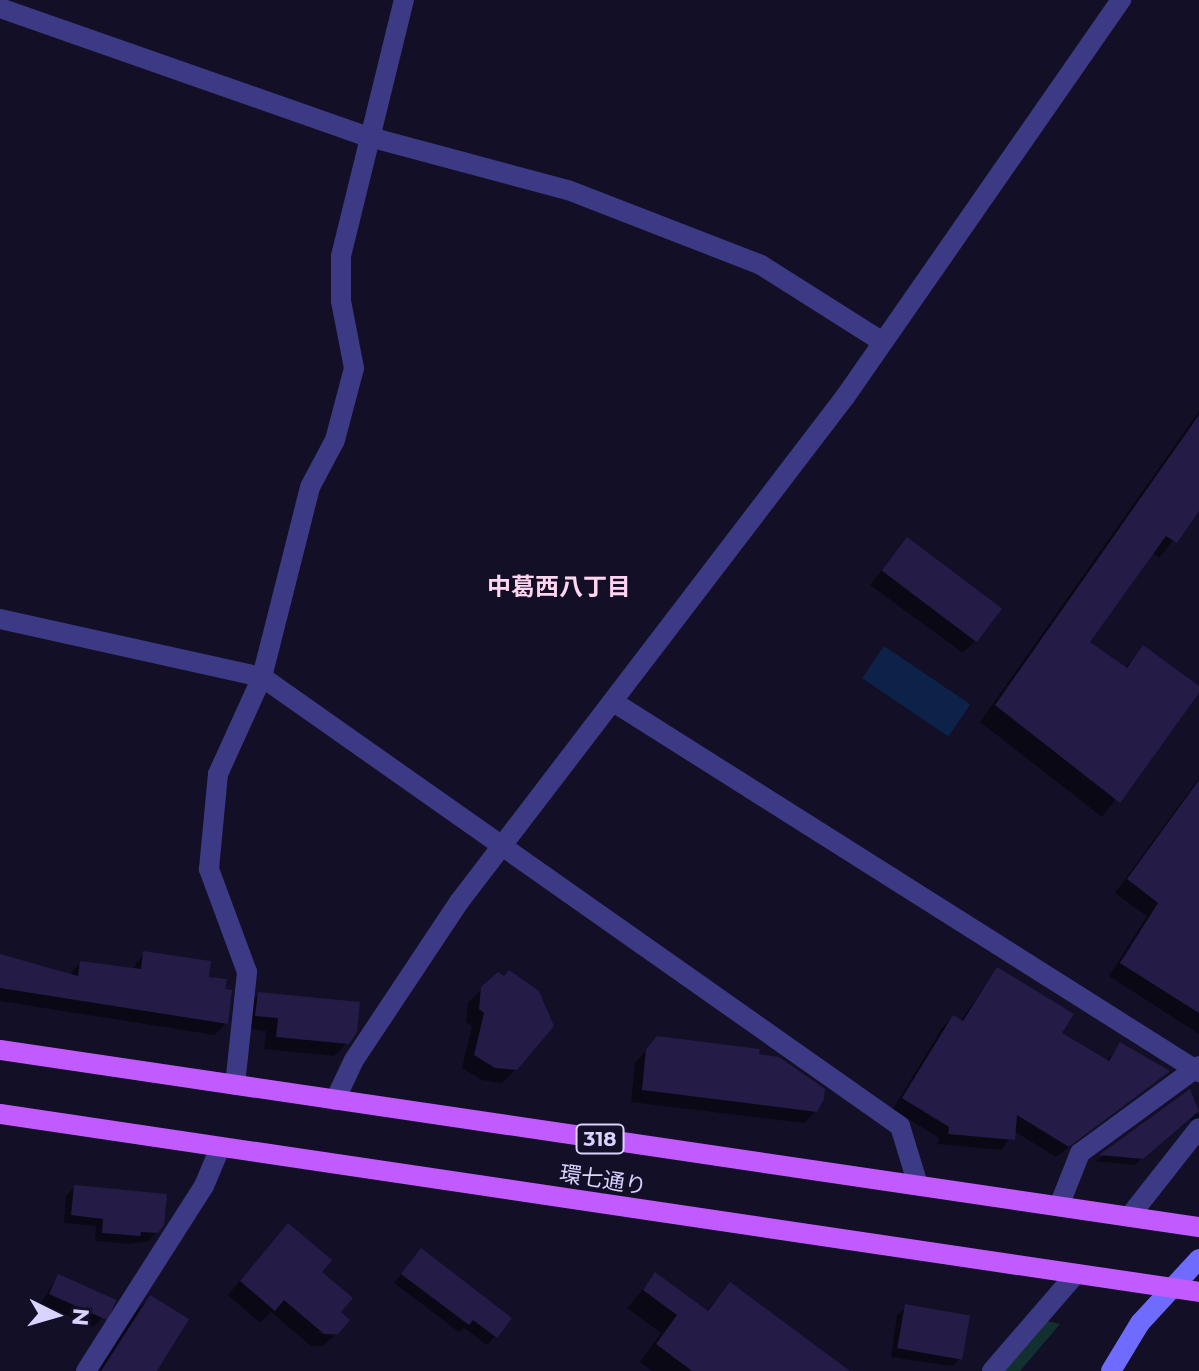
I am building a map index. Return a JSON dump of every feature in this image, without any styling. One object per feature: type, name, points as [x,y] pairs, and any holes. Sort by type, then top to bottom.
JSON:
[{"type":"main road","name":"環七通り","points":[[0,1050],[1199,1227]]},
{"type":"main road","name":"環七通り","points":[[0,1114],[1199,1292]]},
{"type":"street","points":[[235,1085],[247,972],[209,869],[218,774],[262,677],[310,487],[335,440],[354,368],[341,301],[341,256],[366,136],[404,0]]},
{"type":"street","points":[[335,1100],[354,1060],[503,846],[615,703],[883,342],[1121,0]]},
{"type":"street","points":[[0,8],[366,136],[568,190],[761,265],[883,342]]},
{"type":"street","points":[[0,619],[262,677],[900,1126],[918,1185]]},
{"type":"street","points":[[615,703],[1198,1069],[1080,1153],[1059,1206]]},
{"type":"street","points":[[1129,1217],[1199,1128]]},
{"type":"street","points":[[86,1371],[204,1186],[220,1148]]},
{"type":"street","points":[[1111,1371],[1140,1323],[1199,1259]]},
{"type":"street","points":[[992,1371],[1075,1275]]},
{"type":"green space","points":[[1043,1320],[1060,1324],[1020,1371],[1001,1371]]},
{"type":"water","points":[[884,646],[970,704],[948,736],[862,678]]},
{"type":"building","points":[[1199,415],[1199,511],[1177,543],[1166,536],[1090,642],[1127,668],[1143,645],[1199,686],[1199,693],[1120,803],[995,705]]},
{"type":"building","points":[[907,537],[1002,609],[977,642],[882,571]]},
{"type":"building","points":[[1199,780],[1199,1013],[1120,963],[1158,903],[1127,879]]},
{"type":"building","points":[[143,951],[211,961],[209,977],[227,979],[225,989],[232,990],[228,1024],[0,988],[0,954],[78,976],[80,961],[141,969]]},
{"type":"building","points":[[997,967],[1074,1014],[1062,1033],[1109,1061],[1120,1042],[1170,1071],[1069,1147],[1017,1115],[1015,1140],[948,1134],[949,1127],[902,1098],[953,1015],[963,1021]]},
{"type":"building","points":[[509,970],[539,991],[554,1026],[517,1070],[495,1068],[474,1055],[484,1013],[479,1009],[481,987],[498,972],[504,976]]},
{"type":"building","points":[[258,992],[360,1002],[357,1032],[349,1044],[276,1037],[278,1018],[255,1016]]},
{"type":"building","points":[[657,1036],[760,1049],[759,1054],[779,1057],[825,1089],[824,1099],[817,1112],[642,1090],[646,1049]]},
{"type":"building","points":[[1190,1089],[1199,1111],[1143,1159],[1099,1155]]},
{"type":"building","points":[[74,1185],[167,1194],[164,1225],[158,1233],[141,1232],[140,1236],[102,1233],[103,1219],[71,1215]]},
{"type":"building","points":[[288,1223],[332,1260],[322,1272],[353,1298],[341,1312],[350,1320],[338,1334],[324,1334],[284,1300],[275,1311],[240,1281]]},
{"type":"building","points":[[421,1248],[512,1318],[497,1338],[473,1320],[469,1325],[401,1274]]},
{"type":"building","points":[[655,1272],[708,1311],[730,1282],[850,1371],[692,1371],[656,1344],[677,1315],[643,1290]]},
{"type":"building","points":[[58,1274],[116,1300],[108,1320],[49,1294]]},
{"type":"building","points":[[150,1295],[189,1319],[157,1371],[101,1371]]},
{"type":"building","points":[[905,1304],[970,1315],[962,1360],[897,1348]]},
{"type":"district","name":"中葛西八丁目","points":[[559,587]]}]
